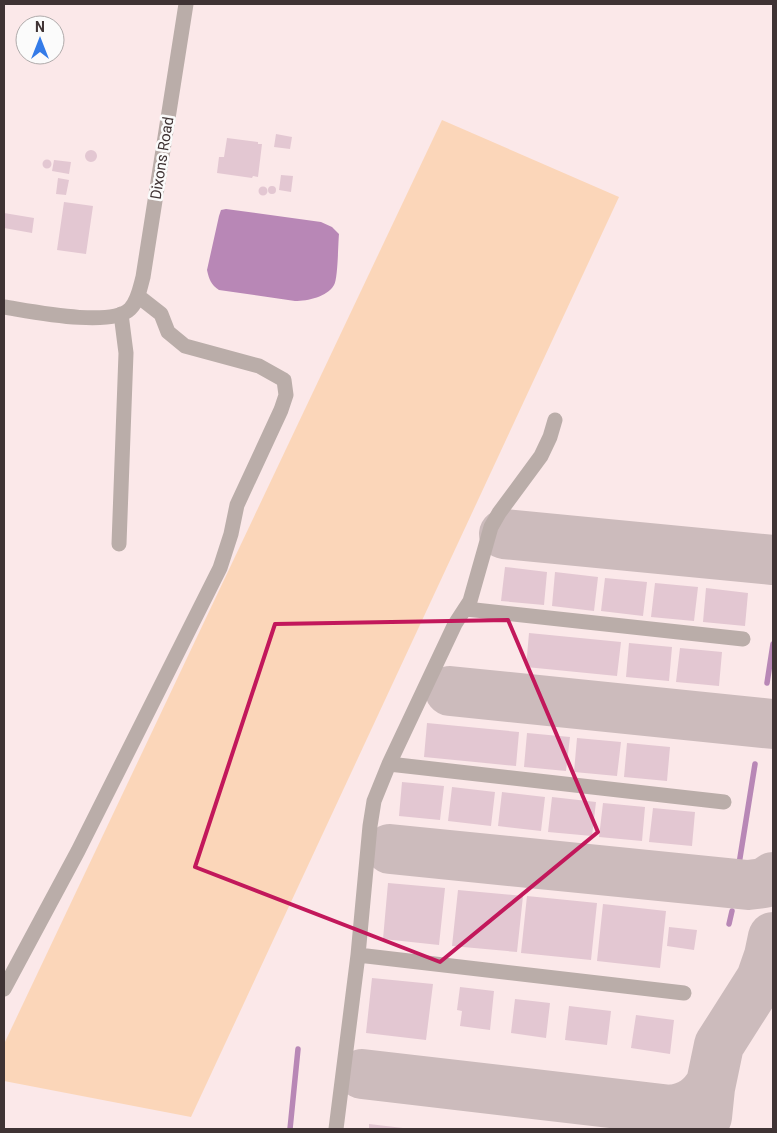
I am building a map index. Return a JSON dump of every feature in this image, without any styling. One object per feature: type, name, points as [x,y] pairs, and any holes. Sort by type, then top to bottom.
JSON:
[{"type":"street","name":"Dixons Road","points":[[125,312],[138,296],[143,277],[186,4]]},
{"type":"street","points":[[4,989],[78,851],[220,568],[231,534],[237,505],[281,410],[286,394],[284,380],[259,366],[186,346],[168,332],[161,314],[138,296]]},
{"type":"street","points":[[4,307],[81,318],[100,317],[125,312],[126,354],[119,544]]},
{"type":"street","points":[[336,1129],[358,955],[374,802],[389,764],[455,624],[466,609],[474,590],[491,527],[499,513],[541,456],[550,437],[555,420]]},
{"type":"street","points":[[466,609],[743,639]]},
{"type":"street","points":[[389,764],[724,802]]},
{"type":"street","points":[[358,955],[684,993]]},
{"type":"highlighted area","points":[[508,620],[598,832],[440,962],[195,867],[275,624]]},
{"type":"shaded area","points":[[442,120],[619,197],[191,1117],[4,1081],[4,1044]]},
{"type":"shaded area","points":[[226,209],[321,222],[332,227],[339,234],[334,285],[327,293],[300,301],[219,290],[211,282],[207,270],[219,216],[221,210]]},
{"type":"building","points":[[276,134],[292,137],[290,149],[274,147]]},
{"type":"building","points":[[227,138],[262,144],[258,177],[253,176],[252,178],[217,173],[219,157],[224,157]]},
{"type":"building","points":[[93,150],[96,151],[96,161],[89,162],[86,161],[85,154],[86,151]]},
{"type":"building","points":[[47,160],[51,164],[47,168],[43,164]]},
{"type":"building","points":[[54,160],[71,162],[69,174],[52,171]]},
{"type":"building","points":[[281,175],[293,176],[291,192],[279,190]]},
{"type":"building","points":[[58,178],[69,180],[66,195],[56,194]]},
{"type":"building","points":[[263,186],[268,191],[263,196],[258,191]]},
{"type":"building","points":[[272,186],[276,190],[272,194],[268,190]]},
{"type":"building","points":[[64,202],[93,206],[86,254],[57,250]]},
{"type":"building","points":[[4,213],[34,218],[32,233],[4,228]]},
{"type":"building","points":[[505,567],[547,572],[544,605],[501,601]]},
{"type":"building","points":[[555,572],[598,577],[594,611],[552,606]]},
{"type":"building","points":[[605,578],[647,582],[643,616],[601,611]]},
{"type":"building","points":[[655,583],[698,587],[694,621],[651,617]]},
{"type":"building","points":[[706,588],[748,593],[745,626],[703,622]]},
{"type":"building","points":[[529,633],[621,642],[617,676],[526,667]]},
{"type":"building","points":[[629,643],[672,647],[669,681],[626,677]]},
{"type":"building","points":[[680,648],[722,652],[719,686],[676,682]]},
{"type":"building","points":[[427,723],[519,732],[516,766],[424,757]]},
{"type":"building","points":[[527,733],[570,737],[566,771],[524,767]]},
{"type":"building","points":[[577,738],[621,742],[617,776],[574,772]]},
{"type":"building","points":[[627,743],[670,747],[667,781],[624,777]]},
{"type":"building","points":[[402,782],[444,786],[440,820],[399,816]]},
{"type":"building","points":[[452,787],[495,792],[491,826],[448,821]]},
{"type":"building","points":[[502,792],[545,797],[541,831],[498,826]]},
{"type":"building","points":[[552,797],[596,802],[592,836],[548,832]]},
{"type":"building","points":[[603,803],[645,807],[642,841],[599,837]]},
{"type":"building","points":[[653,808],[695,812],[692,846],[649,842]]},
{"type":"building","points":[[388,883],[445,888],[439,945],[383,939]]},
{"type":"building","points":[[458,890],[523,896],[517,952],[452,946]]},
{"type":"building","points":[[527,896],[597,903],[591,960],[521,953]]},
{"type":"building","points":[[603,904],[666,911],[660,968],[597,961]]},
{"type":"building","points":[[669,927],[697,930],[694,950],[667,946]]},
{"type":"building","points":[[372,978],[433,984],[426,1040],[366,1033]]},
{"type":"building","points":[[460,987],[494,991],[490,1030],[460,1026],[462,1011],[457,1010]]},
{"type":"building","points":[[515,999],[550,1003],[546,1038],[511,1033]]},
{"type":"building","points":[[569,1006],[611,1011],[607,1045],[565,1040]]},
{"type":"building","points":[[636,1015],[674,1020],[670,1054],[631,1048]]},
{"type":"building","points":[[369,1124],[403,1128],[403,1129],[369,1129]]},
{"type":"waterway","points":[[767,683],[773,644]]},
{"type":"waterway","points":[[739,864],[755,764]]},
{"type":"waterway","points":[[729,924],[732,911]]},
{"type":"waterway","points":[[290,1129],[298,1049]]},
{"type":"taxiway","points":[[504,534],[773,560]]},
{"type":"taxiway","points":[[450,691],[773,724]]},
{"type":"taxiway","points":[[390,849],[748,885],[764,883],[773,877]]},
{"type":"taxiway","points":[[707,1117],[710,1088],[719,1045],[761,979],[773,937]]},
{"type":"taxiway","points":[[362,1074],[671,1110],[684,1107],[695,1101],[704,1094],[711,1083]]}]
